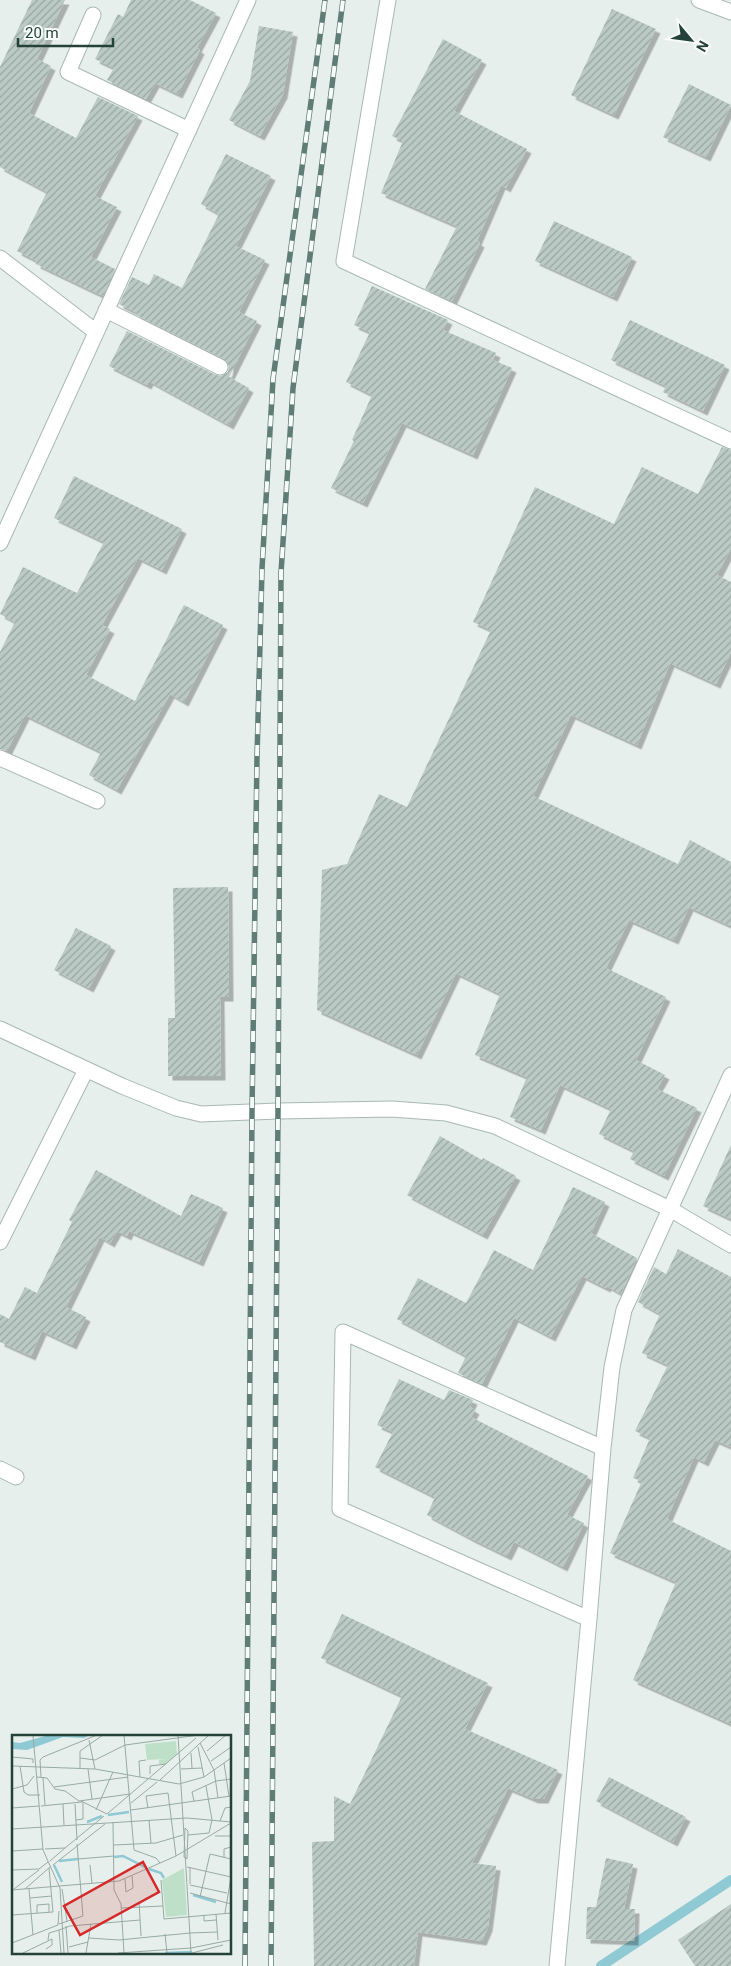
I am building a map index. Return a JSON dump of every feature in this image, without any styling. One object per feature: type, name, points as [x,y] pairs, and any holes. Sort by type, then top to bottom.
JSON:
[{"type":"street","points":[[0,543],[248,0]]},
{"type":"street","points":[[388,0],[344,261],[731,441]]},
{"type":"street","points":[[699,0],[731,12]]},
{"type":"street","points":[[93,15],[68,72],[188,130]]},
{"type":"street","points":[[0,258],[96,332]]},
{"type":"street","points":[[106,310],[220,367]]},
{"type":"street","points":[[0,758],[97,801]]},
{"type":"street","points":[[0,1029],[86,1070],[176,1108],[201,1114],[392,1109],[446,1113],[495,1126],[670,1209],[731,1245]]},
{"type":"street","points":[[0,1242],[86,1070]]},
{"type":"street","points":[[557,1966],[603,1448],[612,1367],[624,1310],[731,1076]]},
{"type":"street","points":[[589,1619],[340,1509],[343,1332],[603,1448]]},
{"type":"street","points":[[0,1469],[16,1477]]},
{"type":"building","points":[[32,0],[65,0],[37,59],[51,66],[29,113],[76,138],[98,97],[138,116],[95,196],[117,207],[91,257],[115,269],[103,296],[36,264],[37,261],[17,251],[47,192],[0,167],[0,67]]},
{"type":"building","points":[[131,0],[190,0],[216,13],[197,48],[200,50],[178,94],[155,83],[146,99],[107,80],[114,68],[95,59],[118,14],[123,17]]},
{"type":"building","points":[[612,9],[656,29],[614,115],[571,95]]},
{"type":"building","points":[[259,26],[293,32],[283,94],[260,136],[229,120],[250,81]]},
{"type":"building","points":[[443,39],[482,60],[454,111],[527,149],[506,188],[501,185],[477,241],[480,243],[452,301],[425,289],[457,226],[381,193],[403,141],[392,136]]},
{"type":"building","points":[[689,84],[731,105],[706,157],[663,137]]},
{"type":"building","points":[[226,154],[271,176],[236,246],[265,260],[239,312],[257,321],[229,377],[249,388],[229,425],[149,381],[147,385],[109,366],[127,331],[216,375],[221,376],[228,372],[229,366],[224,359],[136,315],[137,313],[119,304],[132,277],[149,285],[154,274],[182,288],[219,214],[201,204]]},
{"type":"building","points":[[554,221],[632,257],[613,297],[535,261]]},
{"type":"building","points":[[372,286],[448,320],[443,330],[496,353],[493,360],[512,368],[473,455],[402,423],[363,503],[331,488],[354,441],[352,440],[372,395],[346,382],[370,332],[354,325]]},
{"type":"building","points":[[630,320],[725,365],[703,411],[663,392],[666,386],[611,360]]},
{"type":"building","points":[[722,447],[731,450],[731,548],[717,575],[731,582],[731,652],[716,684],[670,663],[637,745],[571,715],[533,796],[678,864],[690,840],[731,862],[731,926],[689,907],[674,940],[629,920],[606,968],[666,997],[636,1060],[665,1075],[657,1089],[697,1108],[664,1176],[630,1159],[634,1151],[599,1134],[611,1109],[560,1085],[541,1130],[510,1117],[527,1077],[475,1055],[500,994],[456,973],[417,1055],[317,1010],[322,870],[347,864],[379,794],[407,807],[491,630],[473,622],[535,487],[614,524],[642,467],[698,494]]},
{"type":"building","points":[[74,476],[182,529],[162,570],[138,558],[102,625],[110,629],[86,675],[135,701],[184,605],[223,625],[184,702],[170,694],[117,790],[89,775],[101,752],[25,715],[7,751],[0,749],[0,652],[15,622],[0,614],[23,567],[77,593],[104,542],[54,518]]},
{"type":"building","points":[[228,887],[229,997],[220,997],[221,1076],[168,1076],[168,1018],[175,1018],[173,888]]},
{"type":"building","points":[[76,928],[111,946],[89,988],[54,970]]},
{"type":"building","points":[[440,1136],[482,1160],[483,1158],[516,1176],[483,1235],[407,1195]]},
{"type":"building","points":[[731,1145],[731,1219],[703,1206]]},
{"type":"building","points":[[96,1170],[181,1216],[191,1194],[223,1208],[199,1262],[129,1231],[127,1236],[117,1231],[110,1243],[100,1237],[66,1307],[86,1317],[72,1345],[42,1331],[31,1356],[0,1342],[0,1314],[9,1319],[25,1287],[37,1293],[72,1222],[69,1220]]},
{"type":"building","points":[[573,1187],[605,1202],[591,1233],[637,1258],[621,1294],[582,1276],[551,1337],[514,1318],[482,1384],[458,1373],[466,1356],[397,1319],[418,1278],[466,1303],[494,1250],[533,1270]]},
{"type":"building","points":[[678,1249],[731,1277],[731,1447],[715,1440],[704,1462],[694,1457],[667,1519],[731,1551],[731,1724],[633,1680],[676,1582],[610,1553],[642,1481],[633,1478],[650,1438],[635,1431],[668,1365],[642,1353],[660,1314],[638,1302],[654,1267],[666,1274]]},
{"type":"building","points":[[399,1379],[444,1400],[449,1390],[473,1400],[470,1407],[475,1410],[471,1417],[588,1476],[567,1515],[584,1523],[563,1567],[514,1542],[507,1556],[472,1539],[427,1515],[435,1497],[375,1467],[393,1432],[377,1425]]},
{"type":"building","points":[[342,1614],[488,1683],[465,1729],[558,1770],[544,1799],[534,1799],[508,1788],[472,1863],[496,1866],[488,1927],[482,1941],[418,1932],[414,1966],[314,1966],[312,1842],[334,1841],[334,1796],[350,1804],[402,1696],[321,1658]]},
{"type":"building","points":[[609,1777],[686,1817],[673,1842],[596,1801]]},
{"type":"building","points":[[606,1858],[633,1864],[624,1909],[635,1909],[634,1941],[586,1939],[587,1907],[596,1907]]},
{"type":"building","points":[[731,1904],[731,1966],[695,1966],[678,1940]]},
{"type":"waterway","points":[[601,1966],[731,1880]]},
{"type":"railway","points":[[245,1966],[252,1112],[257,757],[262,569],[273,379],[325,0]]},
{"type":"railway","points":[[271,1966],[281,573],[293,388],[343,0]]}]
